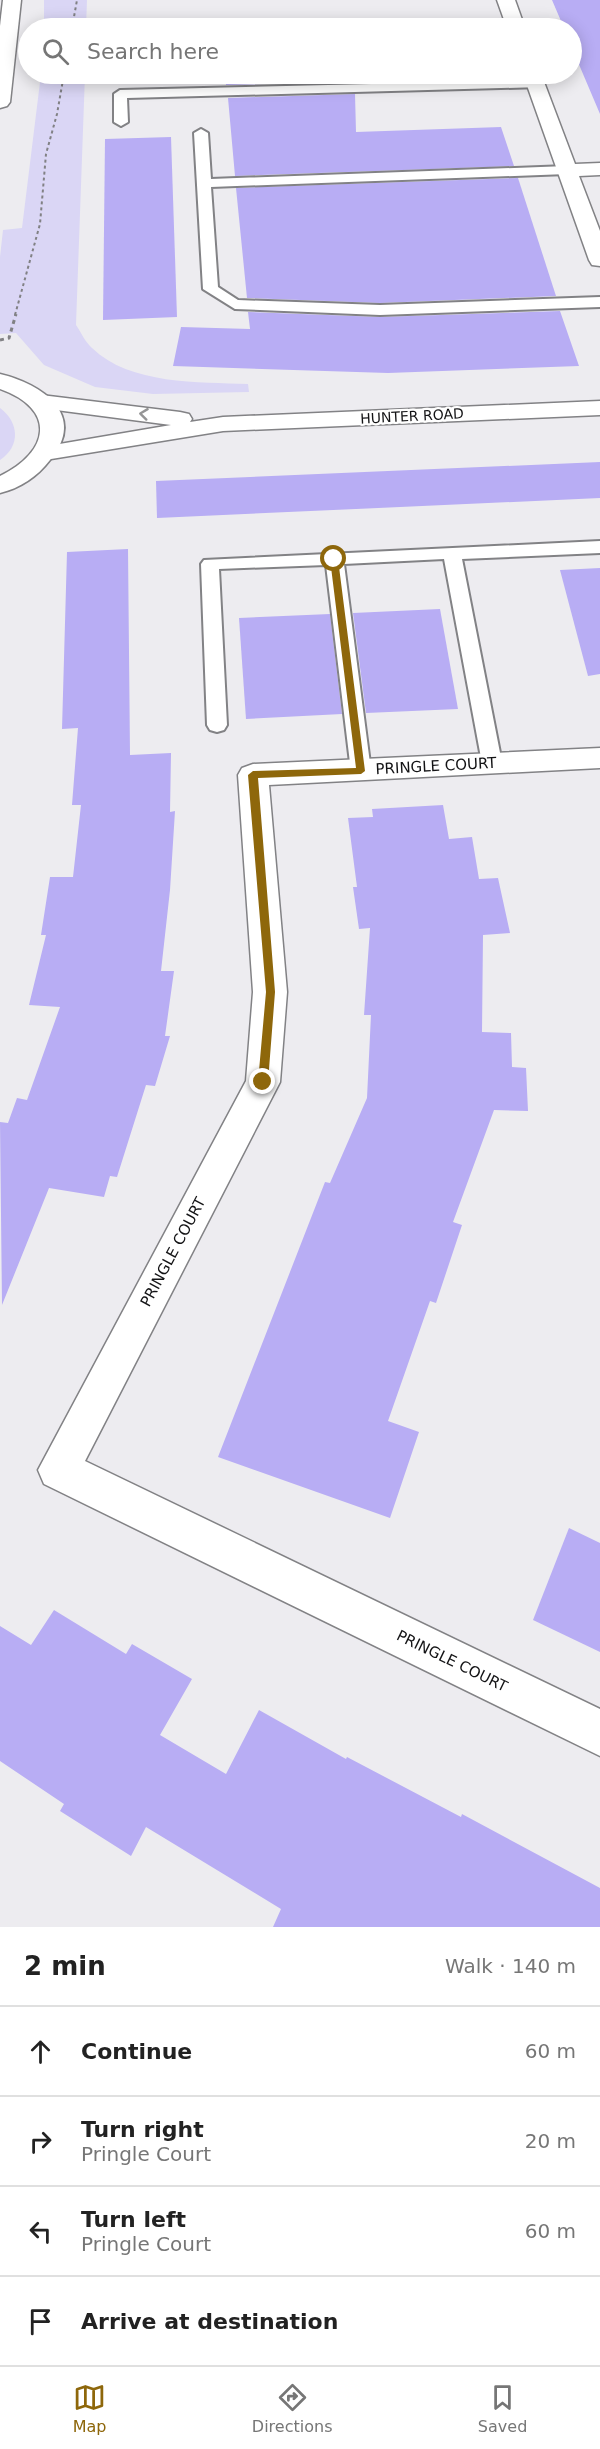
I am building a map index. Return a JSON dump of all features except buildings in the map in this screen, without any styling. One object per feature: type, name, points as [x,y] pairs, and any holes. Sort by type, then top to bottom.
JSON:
[{"type":"street","points":[[0,102],[12,0]]},
{"type":"street","points":[[506,0],[512,18]]},
{"type":"street","points":[[536,84],[600,260]]},
{"type":"street","points":[[567,170],[600,169]]},
{"type":"street","points":[[0,381],[23,389],[41,402],[51,417],[53,435],[45,453],[29,469],[0,485]]},
{"type":"street","name":"HUNTER ROAD","points":[[41,402],[223,424]]},
{"type":"street","name":"HUNTER ROAD","points":[[45,453],[223,424],[600,408]]},
{"type":"street","name":"PRINGLE COURT","points":[[600,758],[253,775],[270,992],[263,1082],[58,1470],[600,1733]]},
{"type":"lane","points":[[121,122],[120,94],[396,84]]},
{"type":"lane","points":[[201,133],[211,289],[234,304],[380,310],[600,302]]},
{"type":"lane","points":[[204,183],[567,170]]},
{"type":"lane","points":[[217,724],[210,564],[600,547]]},
{"type":"lane","points":[[452,554],[492,764]]},
{"type":"lane","points":[[334,559],[361,771]]},
{"type":"path","points":[[74,18],[77,0]]},
{"type":"path","points":[[0,340],[9,338],[40,224],[46,154],[62,84]]},
{"type":"shaded area","points":[[44,0],[87,0],[86,18],[44,18]]},
{"type":"shaded area","points":[[40,84],[85,84],[76,325],[92,348],[108,360],[126,369],[166,379],[248,384],[249,392],[153,394],[95,387],[44,365],[16,333],[0,334],[0,257],[3,230],[22,228]]},
{"type":"shaded area","points":[[0,408],[11,420],[15,434],[12,448],[0,460]]},
{"type":"route","points":[[263,1082],[270,992],[253,775],[361,771],[356,746],[334,559]]}]
